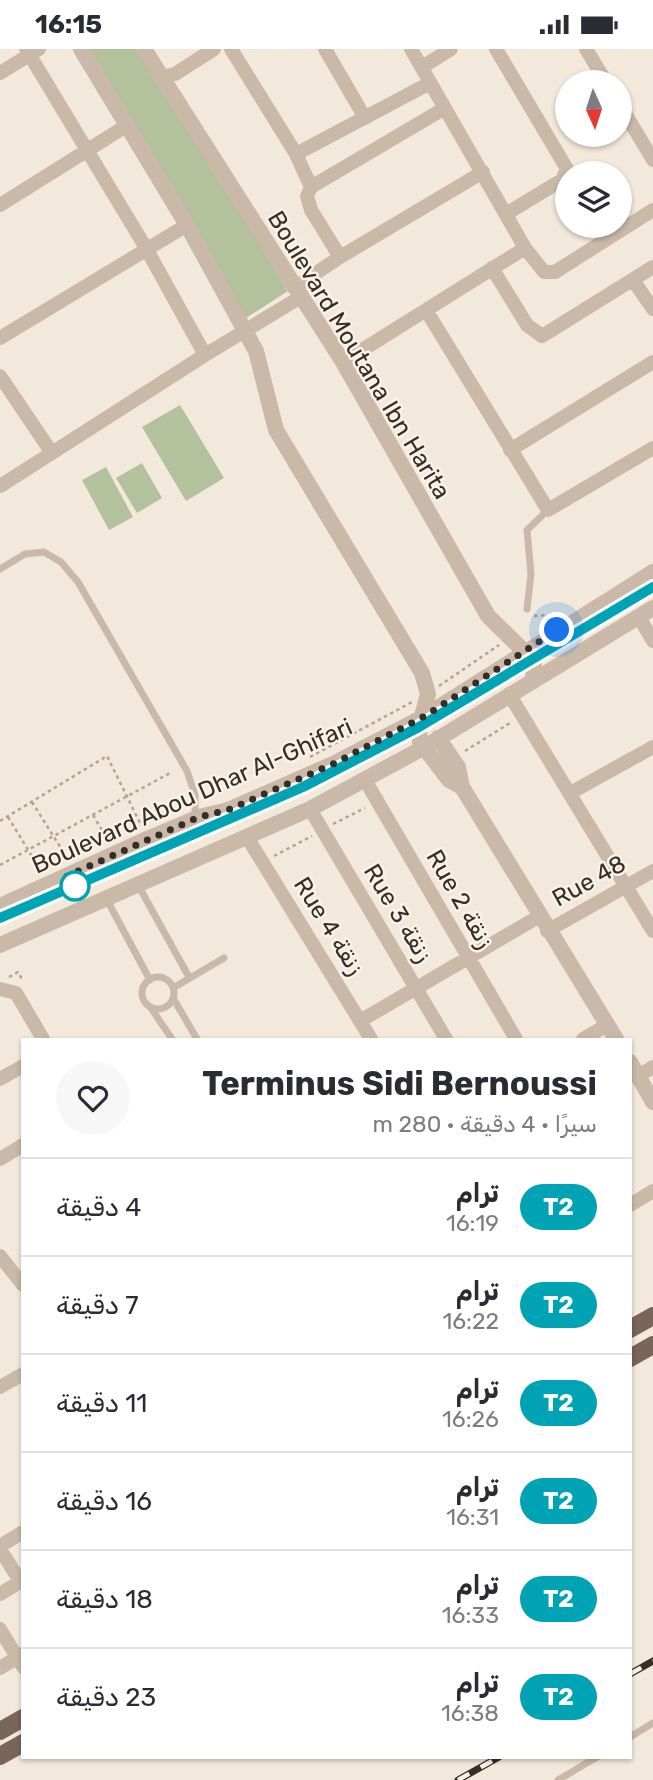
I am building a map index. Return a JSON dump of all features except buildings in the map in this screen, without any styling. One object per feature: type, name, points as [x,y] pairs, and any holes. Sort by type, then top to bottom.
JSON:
[{"type":"main road","points":[[632,1328],[653,1316]]},
{"type":"main road","points":[[632,1357],[653,1345]]},
{"type":"main road","points":[[0,1731],[21,1719]]},
{"type":"main road","points":[[0,1756],[21,1744]]},
{"type":"street","points":[[81,49],[187,225],[261,363],[276,430],[422,673],[428,694],[425,716],[419,732],[423,748],[449,780],[462,787]]},
{"type":"street","name":"Boulevard Moutana Ibn Harita","points":[[144,49],[343,362],[488,616],[534,661],[533,681]]},
{"type":"street","points":[[160,78],[175,74],[214,49]]},
{"type":"street","points":[[231,49],[296,154],[311,187]]},
{"type":"street","points":[[325,49],[365,118]]},
{"type":"street","points":[[411,49],[525,248],[544,272],[555,272],[653,209]]},
{"type":"street","points":[[422,67],[451,49]]},
{"type":"street","points":[[496,49],[566,169],[562,180],[506,214]]},
{"type":"street","points":[[586,49],[599,70]]},
{"type":"street","points":[[0,73],[31,51],[84,149],[146,249],[205,355]]},
{"type":"street","points":[[296,154],[430,83]]},
{"type":"street","points":[[340,257],[311,210],[307,196],[311,187],[445,108]]},
{"type":"street","points":[[632,125],[653,160]]},
{"type":"street","points":[[0,205],[84,149],[126,126]]},
{"type":"street","points":[[0,486],[205,355],[245,333],[340,257],[483,171]]},
{"type":"street","points":[[0,338],[187,225]]},
{"type":"street","points":[[343,362],[525,248]]},
{"type":"street","points":[[492,268],[527,324],[535,333],[545,335],[653,267]]},
{"type":"street","points":[[634,279],[653,309]]},
{"type":"street","points":[[426,310],[548,510],[653,448]]},
{"type":"street","points":[[510,450],[653,362]]},
{"type":"street","points":[[0,376],[52,453]]},
{"type":"street","name":"Boulevard Abou Dhar Al-Ghifari","points":[[0,906],[194,820],[228,810],[333,764],[425,716],[653,572]]},
{"type":"street","points":[[0,945],[310,809],[423,748],[646,613],[653,641]]},
{"type":"street","points":[[509,694],[572,792],[653,931]]},
{"type":"street","points":[[438,738],[458,767],[462,787],[611,1032],[587,1038]]},
{"type":"street","points":[[572,792],[653,747]]},
{"type":"street","name":"Rue 2 زنقة","points":[[365,780],[515,1038]]},
{"type":"street","name":"Rue 3 زنقة","points":[[310,809],[445,1038]]},
{"type":"street","name":"Rue 4 زنقة","points":[[247,837],[370,1038]]},
{"type":"street","name":"Rue 48","points":[[360,1021],[468,959],[626,887],[653,871]]},
{"type":"street","points":[[0,989],[16,993],[42,1038]]},
{"type":"street","points":[[0,1079],[21,1067]]},
{"type":"street","points":[[653,1067],[634,1069],[653,1101]]},
{"type":"street","points":[[0,1159],[21,1146]]},
{"type":"street","points":[[632,1204],[653,1191]]},
{"type":"street","points":[[0,1256],[21,1282]]},
{"type":"street","points":[[0,1387],[21,1375]]},
{"type":"street","points":[[0,1594],[21,1581],[0,1547],[21,1533]]},
{"type":"street","points":[[0,1629],[21,1660],[0,1668]]},
{"type":"lane","points":[[527,609],[531,573],[527,530],[548,510]]},
{"type":"lane","points":[[0,569],[26,554],[44,551],[61,562],[78,582],[187,771],[195,795],[194,820]]},
{"type":"lane","points":[[138,885],[189,977]]},
{"type":"lane","points":[[107,899],[150,980]]},
{"type":"lane","points":[[173,988],[224,958]]},
{"type":"lane","points":[[150,980],[166,980],[173,988],[173,998],[196,1038]]},
{"type":"lane","points":[[150,980],[142,994],[171,1038]]},
{"type":"lane","points":[[151,1007],[166,1007],[173,998]]},
{"type":"lane","points":[[632,1736],[653,1723]]},
{"type":"lane","points":[[558,1780],[594,1759]]},
{"type":"path","points":[[0,821],[107,756],[129,795],[145,835]]},
{"type":"path","points":[[0,864],[172,772]]},
{"type":"path","points":[[32,802],[71,863]]},
{"type":"path","points":[[93,815],[113,848]]},
{"type":"path","points":[[8,817],[43,874]]},
{"type":"green space","points":[[82,49],[143,49],[288,291],[243,320]]},
{"type":"green space","points":[[180,405],[224,478],[186,501],[142,427]]},
{"type":"green space","points":[[142,463],[162,498],[137,513],[116,478]]},
{"type":"green space","points":[[106,467],[133,517],[109,530],[82,480]]},
{"type":"tram line","points":[[0,918],[303,787],[419,727],[653,587]]},
{"type":"tram line","name":"T2","points":[[0,918],[196,836],[303,787],[419,727],[534,661],[653,587]]},
{"type":"railway","points":[[632,1673],[653,1661]]},
{"type":"railway","points":[[458,1780],[495,1759]]},
{"type":"route","points":[[75,886],[67,876],[199,817],[228,810],[258,794],[333,764],[383,734],[425,716],[557,630]]}]
